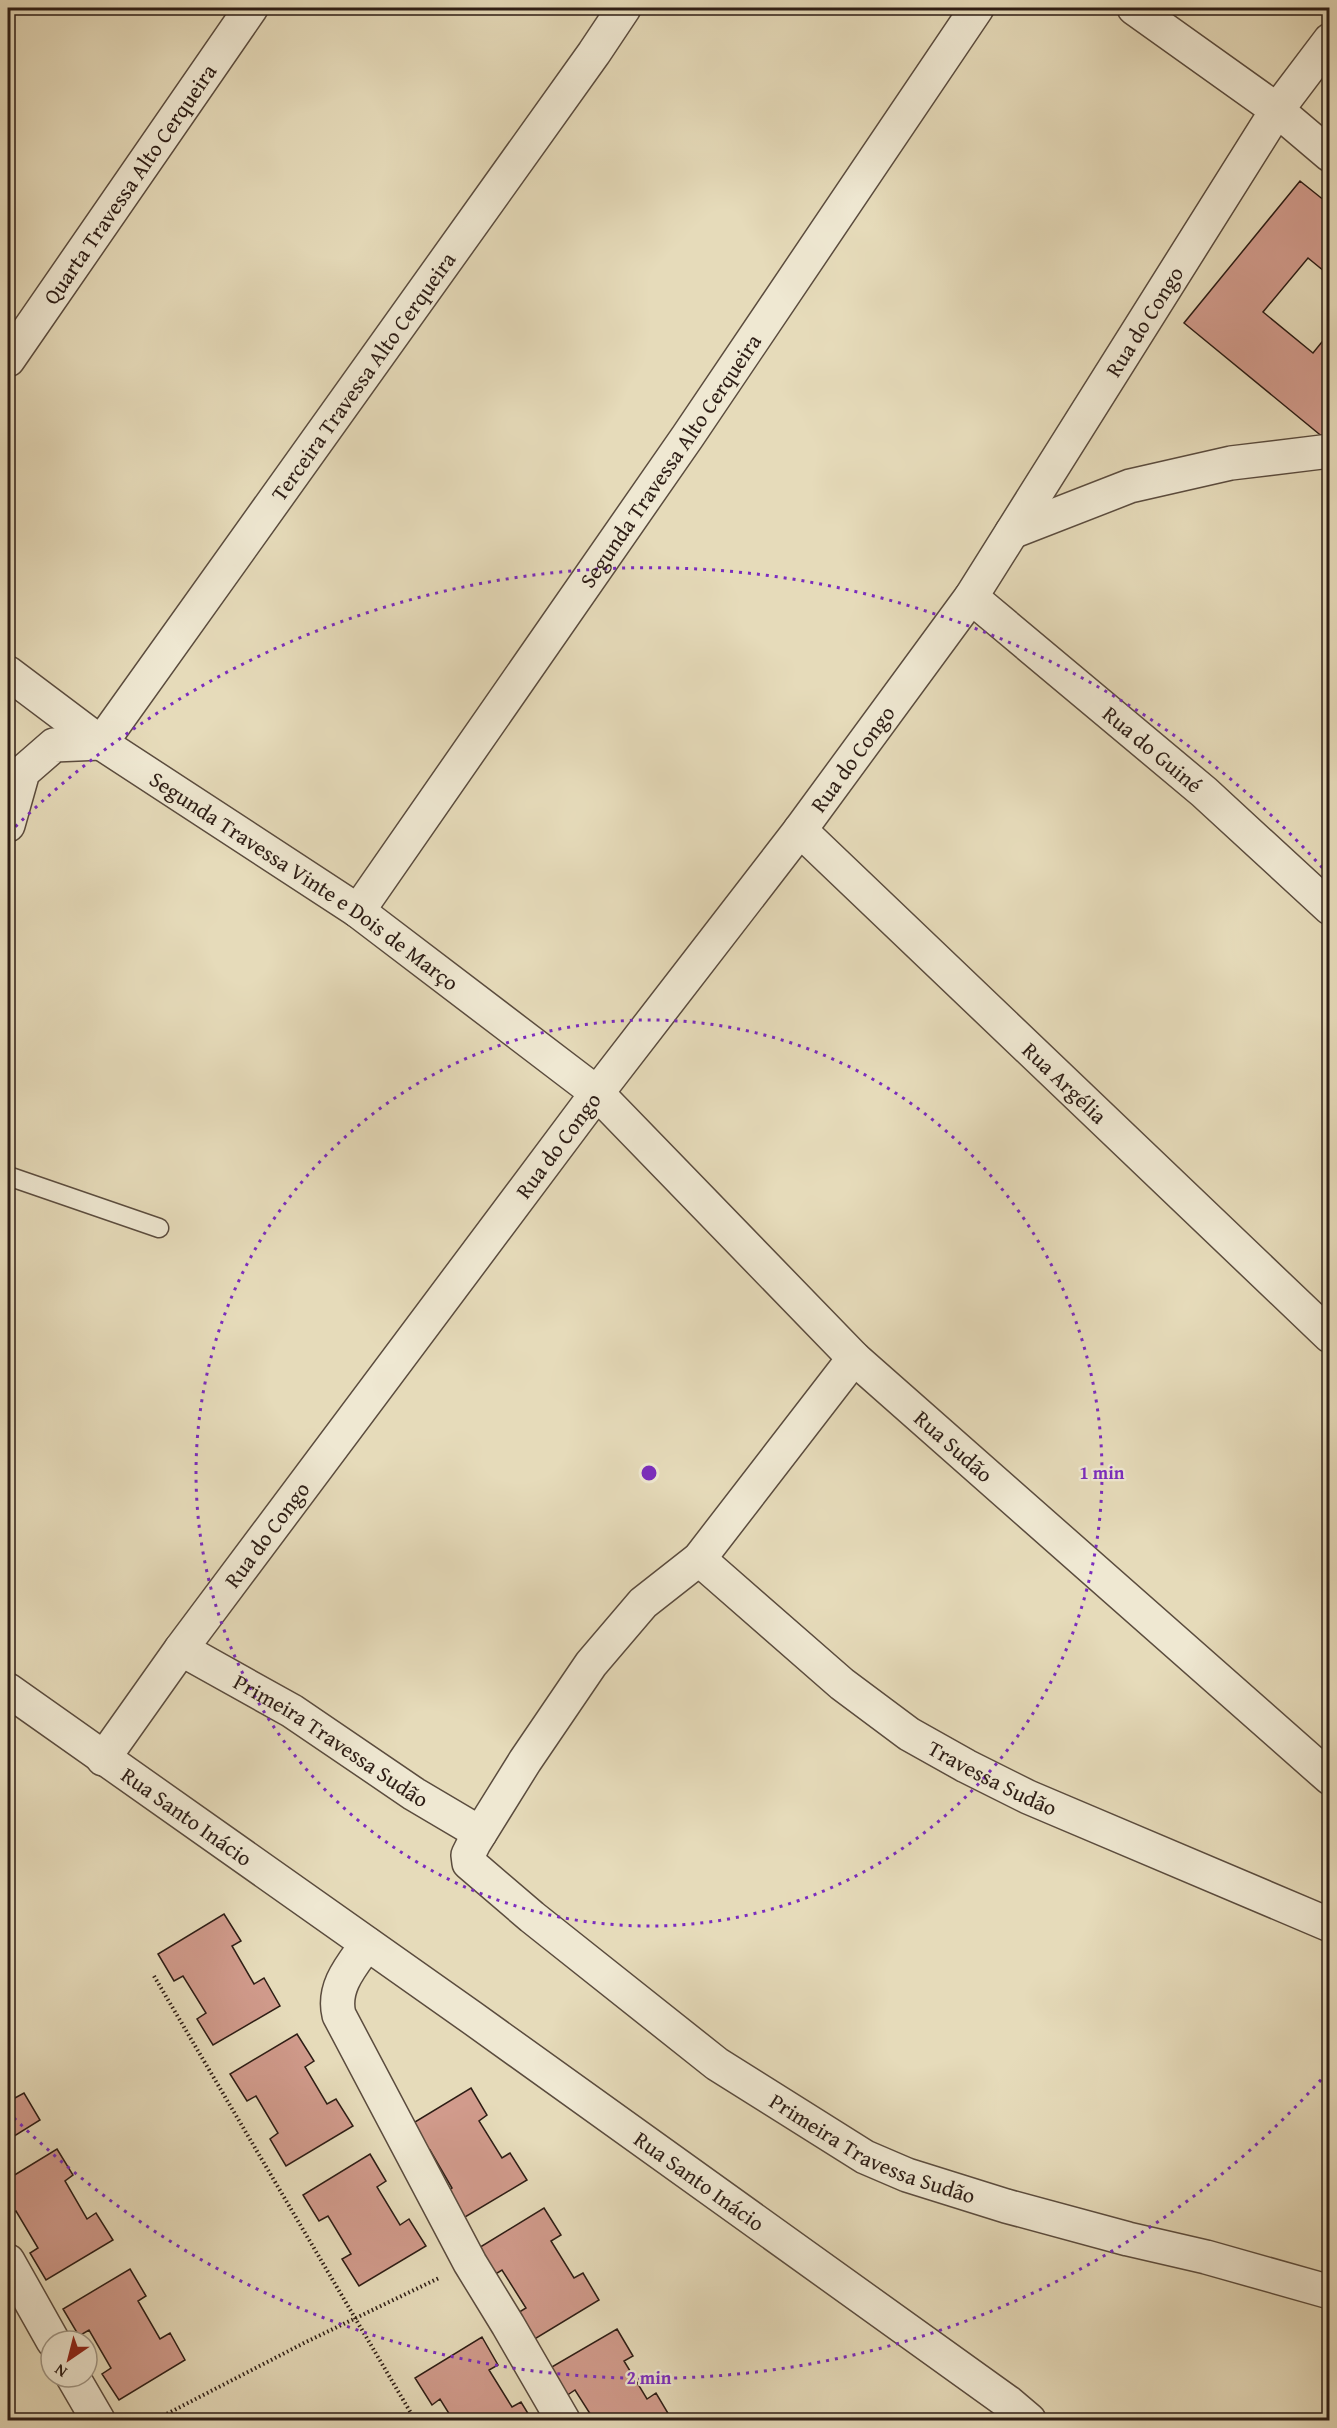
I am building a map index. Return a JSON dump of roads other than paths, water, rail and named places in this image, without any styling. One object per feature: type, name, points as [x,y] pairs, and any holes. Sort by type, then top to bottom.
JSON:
[{"type":"street","name":"Quarta Travessa Alto Cerqueira","points":[[8,360],[250,8]]},
{"type":"street","name":"Terceira Travessa Alto Cerqueira","points":[[101,743],[624,8]]},
{"type":"street","name":"Segunda Travessa Alto Cerqueira","points":[[358,911],[688,436],[977,8]]},
{"type":"street","points":[[1134,8],[1278,110],[1329,156]]},
{"type":"street","name":"Rua do Congo","points":[[103,1759],[181,1649],[597,1093],[800,830],[971,597],[1278,110],[1329,40]]},
{"type":"street","points":[[1012,532],[1130,486],[1230,463],[1329,451]]},
{"type":"street","name":"Rua do Guiné","points":[[971,597],[1204,792],[1329,908]]},
{"type":"street","name":"Segunda Travessa Vinte e Dois de Março","points":[[8,673],[101,743],[358,911],[597,1093]]},
{"type":"street","points":[[8,825],[23,772],[54,745],[101,743]]},
{"type":"street","name":"Rua Argélia","points":[[800,830],[1329,1336]]},
{"type":"street","name":"Rua Sudão","points":[[597,1093],[854,1358],[1329,1778]]},
{"type":"street","points":[[480,1833],[525,1761],[591,1664],[643,1603],[699,1558],[854,1358]]},
{"type":"street","name":"Travessa Sudão","points":[[699,1558],[842,1684],[909,1734],[1028,1797],[1329,1925]]},
{"type":"street","name":"Primeira Travessa Sudão","points":[[181,1649],[292,1711],[414,1794],[480,1833],[468,1855],[469,1863],[482,1875],[717,2064],[865,2157],[907,2175],[1006,2206],[1128,2239],[1206,2257],[1329,2292]]},
{"type":"street","name":"Rua Santo Inácio","points":[[8,1690],[1009,2403],[1029,2421]]},
{"type":"street","points":[[367,1944],[340,1986],[337,1998],[339,2015],[470,2263],[563,2421]]},
{"type":"street","points":[[8,2261],[45,2329]]},
{"type":"street","points":[[80,2389],[98,2421]]},
{"type":"lane","points":[[8,1176],[159,1228]]}]
